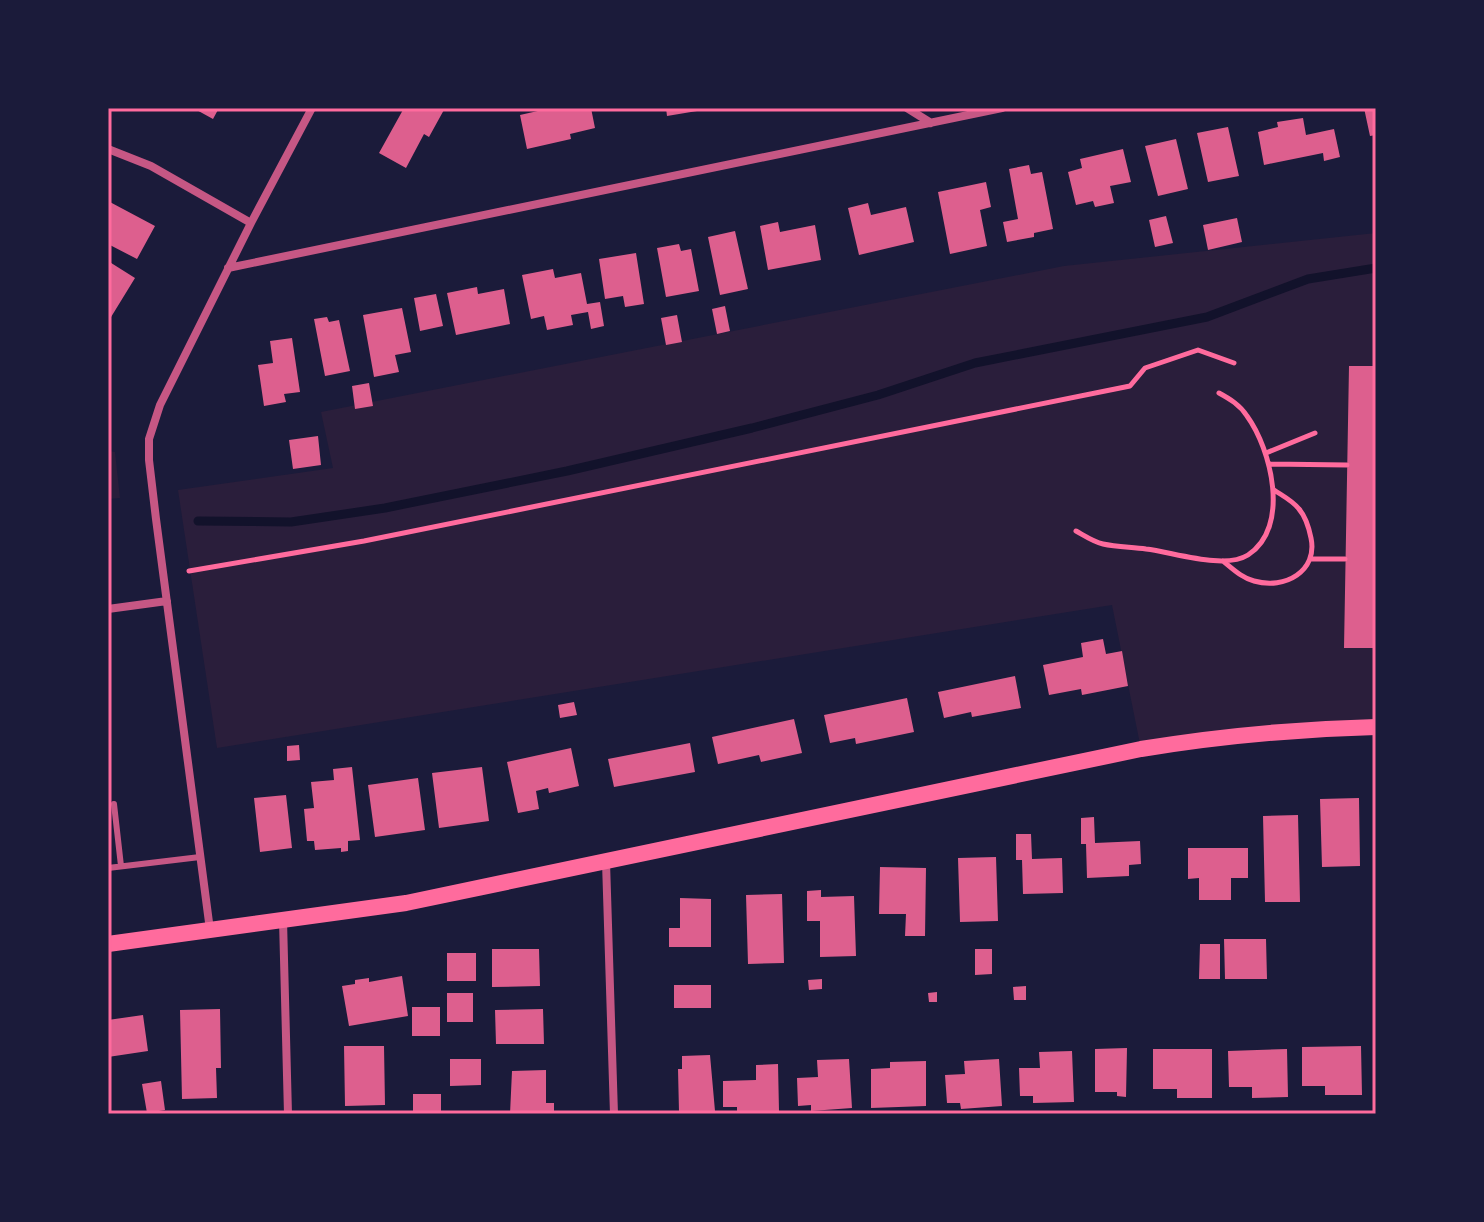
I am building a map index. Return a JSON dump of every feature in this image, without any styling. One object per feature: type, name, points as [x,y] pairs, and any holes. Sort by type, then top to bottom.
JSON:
[{"type":"main road","points":[[108,944],[406,903],[1141,749],[1293,729],[1376,727]]},
{"type":"street","points":[[210,930],[149,460],[149,439],[160,405],[312,108]]},
{"type":"street","points":[[907,108],[931,123]]},
{"type":"street","points":[[228,268],[1002,108]]},
{"type":"street","points":[[108,149],[151,166],[251,223]]},
{"type":"street","points":[[108,609],[167,601]]},
{"type":"street","points":[[606,862],[614,1114]]},
{"type":"street","points":[[283,920],[288,1114]]},
{"type":"lane","points":[[114,804],[121,866]]},
{"type":"lane","points":[[108,868],[200,857]]},
{"type":"path","points":[[189,571],[364,541],[1130,386],[1145,368],[1198,350],[1234,363]]},
{"type":"path","points":[[1076,531],[1101,544],[1223,561],[1240,559],[1257,547],[1268,528],[1273,489],[1270,464],[1247,416],[1235,402],[1219,393]]},
{"type":"path","points":[[1266,453],[1315,433]]},
{"type":"path","points":[[1270,464],[1347,465]]},
{"type":"path","points":[[1223,561],[1255,582],[1290,580],[1303,572],[1312,559],[1311,539],[1301,511],[1273,489]]},
{"type":"path","points":[[1312,559],[1345,559]]},
{"type":"shaded area","points":[[1376,233],[1376,727],[1141,749],[1112,605],[217,748],[178,490],[333,468],[321,412],[1064,266]]},
{"type":"shaded area","points":[[108,451],[115,452],[120,498],[108,499]]},
{"type":"building","points":[[193,108],[219,108],[213,119]]},
{"type":"building","points":[[404,108],[445,108],[429,137],[424,134],[406,168],[379,153]]},
{"type":"building","points":[[551,108],[591,108],[595,128],[570,134],[571,139],[527,149],[520,115]]},
{"type":"building","points":[[666,108],[703,108],[703,110],[667,116]]},
{"type":"building","points":[[1364,108],[1376,108],[1376,135],[1370,136]]},
{"type":"building","points":[[1303,118],[1306,135],[1334,129],[1340,157],[1324,161],[1323,153],[1264,165],[1258,132],[1278,127],[1277,122]]},
{"type":"building","points":[[1228,127],[1239,176],[1208,182],[1197,133]]},
{"type":"building","points":[[1176,139],[1188,189],[1158,196],[1145,146]]},
{"type":"building","points":[[1123,149],[1131,182],[1110,186],[1114,203],[1095,207],[1093,201],[1076,205],[1068,172],[1082,168],[1080,159]]},
{"type":"building","points":[[1029,165],[1031,174],[1042,172],[1053,229],[1034,233],[1034,237],[1007,242],[1003,222],[1018,219],[1009,169]]},
{"type":"building","points":[[986,182],[991,207],[980,210],[987,246],[950,254],[938,192]]},
{"type":"building","points":[[108,201],[155,226],[137,259],[108,244]]},
{"type":"building","points":[[868,203],[871,215],[906,207],[914,242],[859,255],[848,208]]},
{"type":"building","points":[[1166,216],[1173,243],[1155,247],[1149,220]]},
{"type":"building","points":[[1237,218],[1242,242],[1208,250],[1203,225]]},
{"type":"building","points":[[778,222],[780,232],[815,225],[821,260],[768,270],[760,226]]},
{"type":"building","points":[[735,231],[748,289],[720,295],[708,237]]},
{"type":"building","points":[[679,244],[681,251],[691,249],[699,291],[666,297],[657,248]]},
{"type":"building","points":[[636,253],[644,304],[625,307],[623,296],[605,299],[599,259]]},
{"type":"building","points":[[108,261],[135,278],[108,322]]},
{"type":"building","points":[[553,269],[555,278],[581,273],[587,304],[600,302],[604,326],[591,329],[588,312],[571,315],[573,325],[547,330],[544,316],[531,319],[522,275]]},
{"type":"building","points":[[477,287],[478,294],[504,289],[510,324],[456,335],[447,293]]},
{"type":"building","points":[[436,294],[443,326],[420,331],[414,298]]},
{"type":"building","points":[[725,306],[730,331],[717,334],[712,309]]},
{"type":"building","points":[[402,308],[411,352],[395,355],[399,372],[374,377],[363,315]]},
{"type":"building","points":[[677,315],[682,342],[666,345],[661,318]]},
{"type":"building","points":[[327,317],[329,322],[339,320],[350,371],[325,376],[314,319]]},
{"type":"building","points":[[292,338],[300,392],[284,394],[286,402],[264,406],[258,365],[273,363],[270,341]]},
{"type":"building","points":[[1349,366],[1376,366],[1376,648],[1344,648]]},
{"type":"building","points":[[369,383],[373,406],[355,409],[352,386]]},
{"type":"building","points":[[318,436],[321,465],[293,469],[289,440]]},
{"type":"building","points":[[1103,639],[1106,654],[1122,651],[1128,686],[1082,695],[1081,689],[1049,695],[1043,665],[1083,657],[1081,643]]},
{"type":"building","points":[[1015,676],[1021,708],[972,717],[971,712],[944,718],[938,692]]},
{"type":"building","points":[[907,698],[914,732],[856,744],[855,738],[830,743],[824,715]]},
{"type":"building","points":[[574,702],[577,715],[560,718],[558,705]]},
{"type":"building","points":[[794,719],[802,753],[761,762],[759,755],[718,764],[712,737]]},
{"type":"building","points":[[690,743],[695,772],[614,787],[608,759]]},
{"type":"building","points":[[299,745],[300,760],[287,761],[287,746]]},
{"type":"building","points":[[571,748],[579,786],[549,793],[548,788],[536,791],[539,809],[518,813],[507,762]]},
{"type":"building","points":[[352,767],[360,840],[348,841],[348,851],[341,852],[341,848],[315,850],[314,841],[307,841],[304,809],[314,808],[311,782],[334,780],[333,769]]},
{"type":"building","points":[[482,767],[489,821],[439,828],[432,773]]},
{"type":"building","points":[[418,778],[425,830],[375,837],[368,785]]},
{"type":"building","points":[[286,795],[292,848],[260,852],[254,798]]},
{"type":"building","points":[[1359,798],[1360,866],[1322,867],[1320,799]]},
{"type":"building","points":[[1298,815],[1300,902],[1265,902],[1263,816]]},
{"type":"building","points":[[1094,817],[1095,843],[1140,841],[1141,864],[1129,865],[1129,876],[1087,878],[1086,844],[1081,844],[1081,818]]},
{"type":"building","points":[[1016,834],[1031,834],[1032,859],[1062,858],[1063,893],[1023,894],[1022,860],[1016,860]]},
{"type":"building","points":[[1188,848],[1248,848],[1248,878],[1231,878],[1231,900],[1199,900],[1199,878],[1188,879]]},
{"type":"building","points":[[996,857],[998,921],[960,922],[958,858]]},
{"type":"building","points":[[880,867],[926,868],[925,936],[905,936],[906,914],[879,914]]},
{"type":"building","points":[[821,890],[821,897],[854,896],[856,956],[820,957],[820,921],[807,921],[807,891]]},
{"type":"building","points":[[782,894],[784,963],[748,964],[746,895]]},
{"type":"building","points":[[680,898],[711,899],[711,947],[669,947],[669,928],[680,928]]},
{"type":"building","points":[[1224,939],[1266,939],[1267,979],[1225,979]]},
{"type":"building","points":[[1200,944],[1220,944],[1220,979],[1199,979]]},
{"type":"building","points":[[492,949],[539,949],[540,986],[492,987]]},
{"type":"building","points":[[975,949],[992,949],[992,974],[975,975]]},
{"type":"building","points":[[447,953],[476,953],[476,981],[447,981]]},
{"type":"building","points":[[402,976],[408,1016],[349,1026],[342,986],[355,984],[355,980],[369,978],[369,982]]},
{"type":"building","points":[[822,979],[822,989],[809,990],[808,980]]},
{"type":"building","points":[[674,985],[711,985],[711,1008],[674,1008]]},
{"type":"building","points":[[1026,986],[1026,1000],[1014,1000],[1013,987]]},
{"type":"building","points":[[937,992],[937,1002],[929,1002],[928,993]]},
{"type":"building","points":[[447,993],[473,993],[473,1022],[447,1022]]},
{"type":"building","points":[[412,1007],[440,1007],[440,1036],[412,1036]]},
{"type":"building","points":[[220,1009],[221,1068],[216,1068],[217,1098],[182,1099],[180,1010]]},
{"type":"building","points":[[543,1009],[544,1044],[496,1044],[495,1010]]},
{"type":"building","points":[[143,1015],[148,1051],[108,1057],[108,1020]]},
{"type":"building","points":[[344,1046],[384,1046],[385,1105],[345,1106]]},
{"type":"building","points":[[1361,1046],[1362,1095],[1325,1095],[1325,1086],[1302,1086],[1302,1047]]},
{"type":"building","points":[[1127,1048],[1126,1097],[1117,1096],[1117,1092],[1095,1092],[1095,1049]]},
{"type":"building","points":[[1153,1049],[1212,1049],[1212,1098],[1177,1098],[1177,1089],[1153,1089]]},
{"type":"building","points":[[1287,1049],[1288,1097],[1252,1098],[1252,1087],[1229,1087],[1228,1051]]},
{"type":"building","points":[[1072,1051],[1074,1102],[1033,1103],[1033,1096],[1020,1096],[1019,1068],[1040,1068],[1039,1052]]},
{"type":"building","points":[[710,1055],[715,1111],[679,1112],[678,1069],[682,1069],[682,1056]]},
{"type":"building","points":[[450,1059],[481,1059],[481,1085],[450,1086]]},
{"type":"building","points":[[849,1059],[852,1108],[811,1111],[811,1105],[798,1106],[797,1078],[818,1077],[817,1060]]},
{"type":"building","points":[[999,1059],[1002,1106],[961,1109],[960,1103],[947,1103],[945,1075],[965,1074],[964,1061]]},
{"type":"building","points":[[926,1061],[926,1106],[871,1108],[871,1069],[890,1068],[890,1062]]},
{"type":"building","points":[[778,1064],[779,1111],[737,1114],[737,1107],[723,1107],[723,1081],[756,1080],[756,1065]]},
{"type":"building","points":[[546,1070],[546,1103],[554,1103],[554,1114],[510,1114],[512,1071]]},
{"type":"building","points":[[161,1081],[165,1110],[147,1113],[142,1084]]},
{"type":"building","points":[[413,1094],[441,1094],[441,1113],[413,1114]]},
{"type":"waterway","points":[[198,521],[291,522],[385,508],[567,471],[878,395],[975,363],[1207,317],[1308,279],[1376,268]]}]
